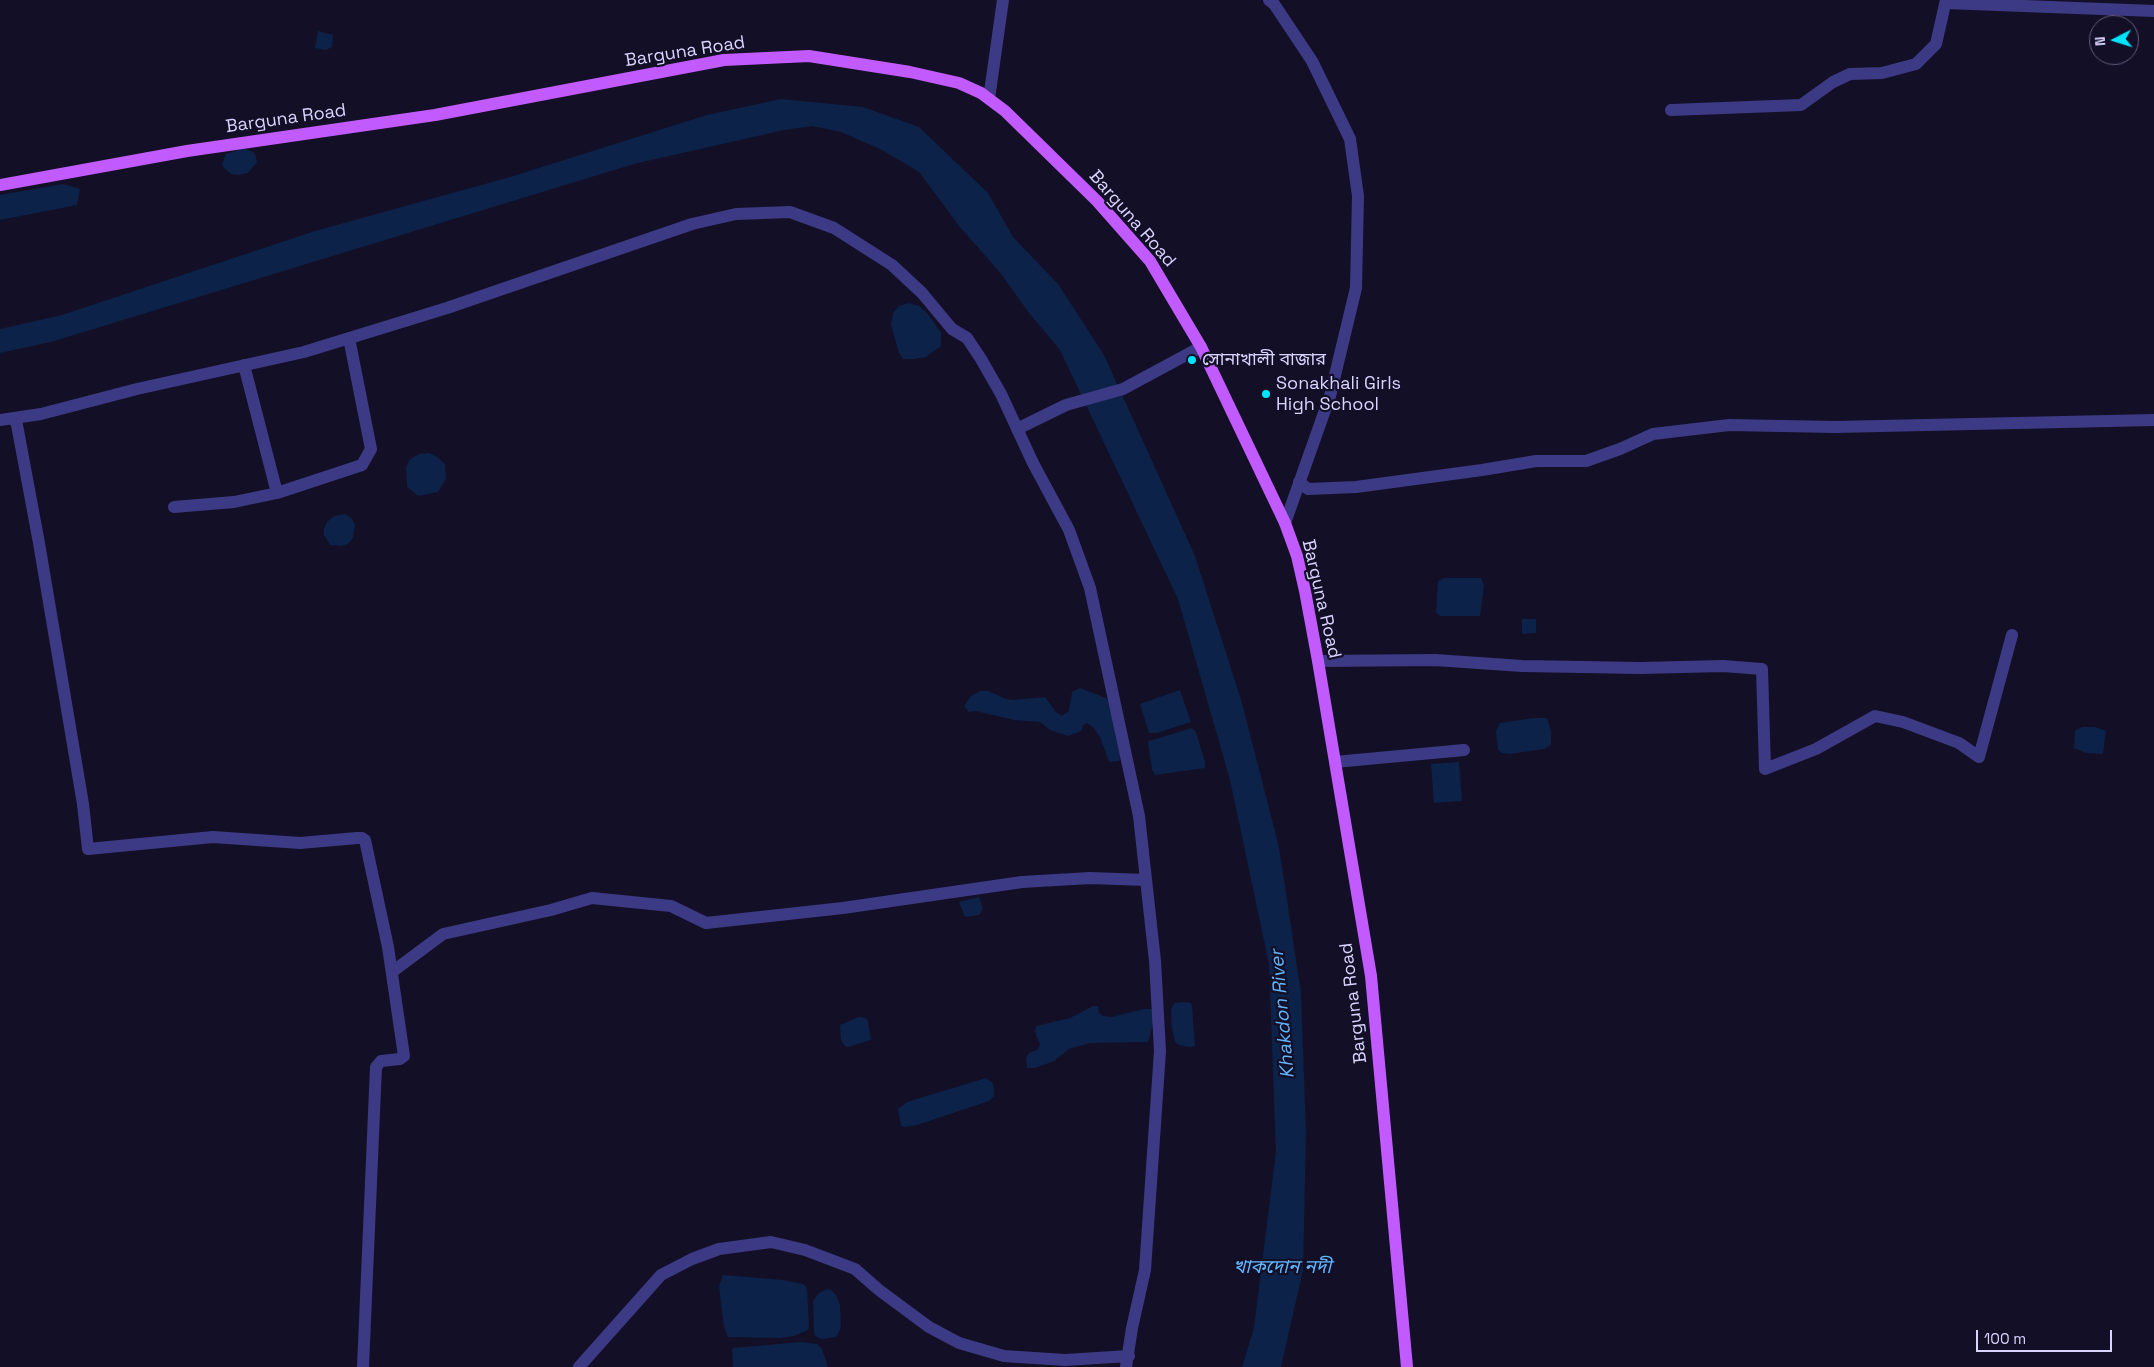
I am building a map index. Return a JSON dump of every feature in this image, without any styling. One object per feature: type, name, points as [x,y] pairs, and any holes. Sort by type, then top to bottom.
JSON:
[{"type":"main road","name":"Barguna Road","points":[[0,185],[187,151],[435,115],[724,60],[809,56],[910,72],[959,82],[982,93],[1005,111],[1097,201],[1150,261],[1201,347],[1285,523],[1296,556],[1305,590],[1318,661],[1371,976],[1407,1367]]},
{"type":"street","points":[[989,98],[1003,0]]},
{"type":"street","points":[[1269,0],[1274,4],[1312,61],[1350,139],[1358,196],[1356,288],[1330,396],[1285,523]]},
{"type":"street","points":[[1671,110],[1801,105],[1833,82],[1850,74],[1882,73],[1916,64],[1936,44],[1946,2],[2154,11]]},
{"type":"street","points":[[0,420],[41,414],[137,389],[304,352],[447,308],[692,224],[736,214],[790,212],[834,228],[892,265],[922,293],[952,329],[967,338],[981,359],[1001,394],[1033,463],[1069,530],[1090,588],[1139,816],[1155,961],[1160,1051],[1145,1270],[1132,1328],[1127,1362],[1004,1356],[959,1343],[929,1327],[879,1290],[855,1269],[805,1250],[771,1242],[719,1249],[692,1259],[661,1275],[579,1367]]},
{"type":"street","points":[[174,508],[234,502],[277,493],[362,465],[371,449],[348,338]]},
{"type":"street","points":[[1017,429],[1066,405],[1123,389],[1201,347]]},
{"type":"street","points":[[244,365],[277,493]]},
{"type":"street","points":[[14,418],[17,425],[39,543],[83,804],[88,849],[214,837],[300,843],[362,838],[365,840],[392,972],[404,1056],[400,1059],[381,1061],[376,1067],[363,1367]]},
{"type":"street","points":[[1299,482],[1308,489],[1356,487],[1536,461],[1586,461],[1653,434],[1729,425],[1835,427],[2154,420]]},
{"type":"street","points":[[1318,661],[1435,660],[1522,666],[1641,668],[1723,666],[1762,668],[1765,769],[1816,749],[1874,716],[1912,725],[1959,743],[1979,757],[2012,635]]},
{"type":"street","points":[[1335,762],[1464,750]]},
{"type":"street","points":[[392,972],[443,934],[551,910],[592,898],[671,906],[706,922],[843,908],[1022,882],[1090,878],[1146,880]]},
{"type":"water","points":[[318,31],[333,35],[332,47],[326,50],[315,48]]},
{"type":"water","points":[[781,99],[863,107],[919,127],[988,193],[1013,237],[1058,284],[1104,355],[1195,556],[1242,703],[1279,847],[1301,993],[1306,1133],[1303,1270],[1281,1367],[1242,1367],[1254,1328],[1276,1152],[1269,964],[1230,780],[1178,599],[1060,350],[1029,313],[1002,275],[960,227],[919,172],[882,150],[841,132],[812,126],[784,130],[634,164],[51,342],[0,353],[0,329],[62,315],[315,231],[510,177],[707,115]]},
{"type":"water","points":[[244,148],[255,153],[257,162],[248,173],[231,174],[222,164],[226,154]]},
{"type":"water","points":[[63,184],[80,189],[77,205],[0,220],[0,195]]},
{"type":"water","points":[[909,303],[919,306],[928,314],[941,333],[941,346],[926,357],[903,359],[899,353],[891,325],[893,313],[899,306]]},
{"type":"water","points":[[429,453],[445,464],[446,479],[438,492],[418,496],[407,487],[406,467],[410,459],[419,454]]},
{"type":"water","points":[[345,514],[355,524],[353,538],[348,544],[341,546],[330,545],[324,535],[327,522],[334,516]]},
{"type":"water","points":[[1444,578],[1481,578],[1484,585],[1480,616],[1440,616],[1436,612],[1438,581]]},
{"type":"water","points":[[1522,619],[1536,619],[1536,633],[1522,634]]},
{"type":"water","points":[[1080,688],[1106,698],[1111,705],[1121,752],[1119,761],[1109,762],[1100,737],[1094,728],[1087,723],[1083,725],[1082,730],[1068,736],[1050,730],[1040,722],[1014,720],[976,711],[969,712],[964,706],[972,695],[981,691],[988,691],[1006,699],[1014,700],[1045,697],[1056,712],[1062,716],[1069,711],[1072,692]]},
{"type":"water","points":[[1180,690],[1191,722],[1157,733],[1149,733],[1140,704]]},
{"type":"water","points":[[1547,718],[1551,731],[1551,745],[1544,749],[1510,754],[1502,753],[1498,750],[1496,731],[1500,723]]},
{"type":"water","points":[[2082,727],[2095,727],[2106,731],[2103,754],[2086,753],[2074,748],[2075,732]]},
{"type":"water","points":[[1192,728],[1196,732],[1205,768],[1155,775],[1152,769],[1149,741]]},
{"type":"water","points":[[1459,762],[1462,801],[1434,803],[1431,764]]},
{"type":"water","points":[[979,897],[983,909],[979,915],[965,917],[959,902]]},
{"type":"water","points":[[1174,1003],[1191,1003],[1192,1006],[1195,1046],[1190,1047],[1179,1045],[1175,1042],[1172,1028],[1171,1010]]},
{"type":"water","points":[[1093,1006],[1098,1006],[1099,1013],[1103,1016],[1112,1017],[1151,1009],[1153,1012],[1153,1024],[1148,1042],[1090,1043],[1069,1049],[1054,1061],[1035,1068],[1027,1068],[1026,1058],[1029,1053],[1037,1050],[1040,1045],[1035,1032],[1036,1026],[1070,1018]]},
{"type":"water","points":[[859,1017],[865,1018],[868,1021],[871,1040],[848,1047],[845,1046],[841,1040],[840,1025]]},
{"type":"water","points":[[986,1078],[993,1083],[994,1090],[994,1096],[989,1101],[917,1125],[904,1127],[901,1125],[898,1109],[907,1102]]},
{"type":"water","points":[[723,1275],[783,1280],[803,1284],[807,1291],[808,1330],[794,1336],[781,1338],[728,1337],[724,1327],[719,1286]]},
{"type":"water","points":[[827,1289],[836,1295],[840,1305],[841,1328],[836,1337],[822,1339],[815,1336],[814,1333],[813,1301],[819,1293]]},
{"type":"water","points":[[801,1342],[817,1344],[822,1349],[828,1367],[733,1367],[733,1348]]},
{"type":"place","name":"সোনাখালী বাজার","points":[[1192,360]]},
{"type":"place","name":"Sonakhali Girls High School","points":[[1266,394]]},
{"type":"water label","name":"Khakdon River","points":[[1283,1014]]},
{"type":"water label","name":"খাকদোন নদী","points":[[1282,1268]]}]
